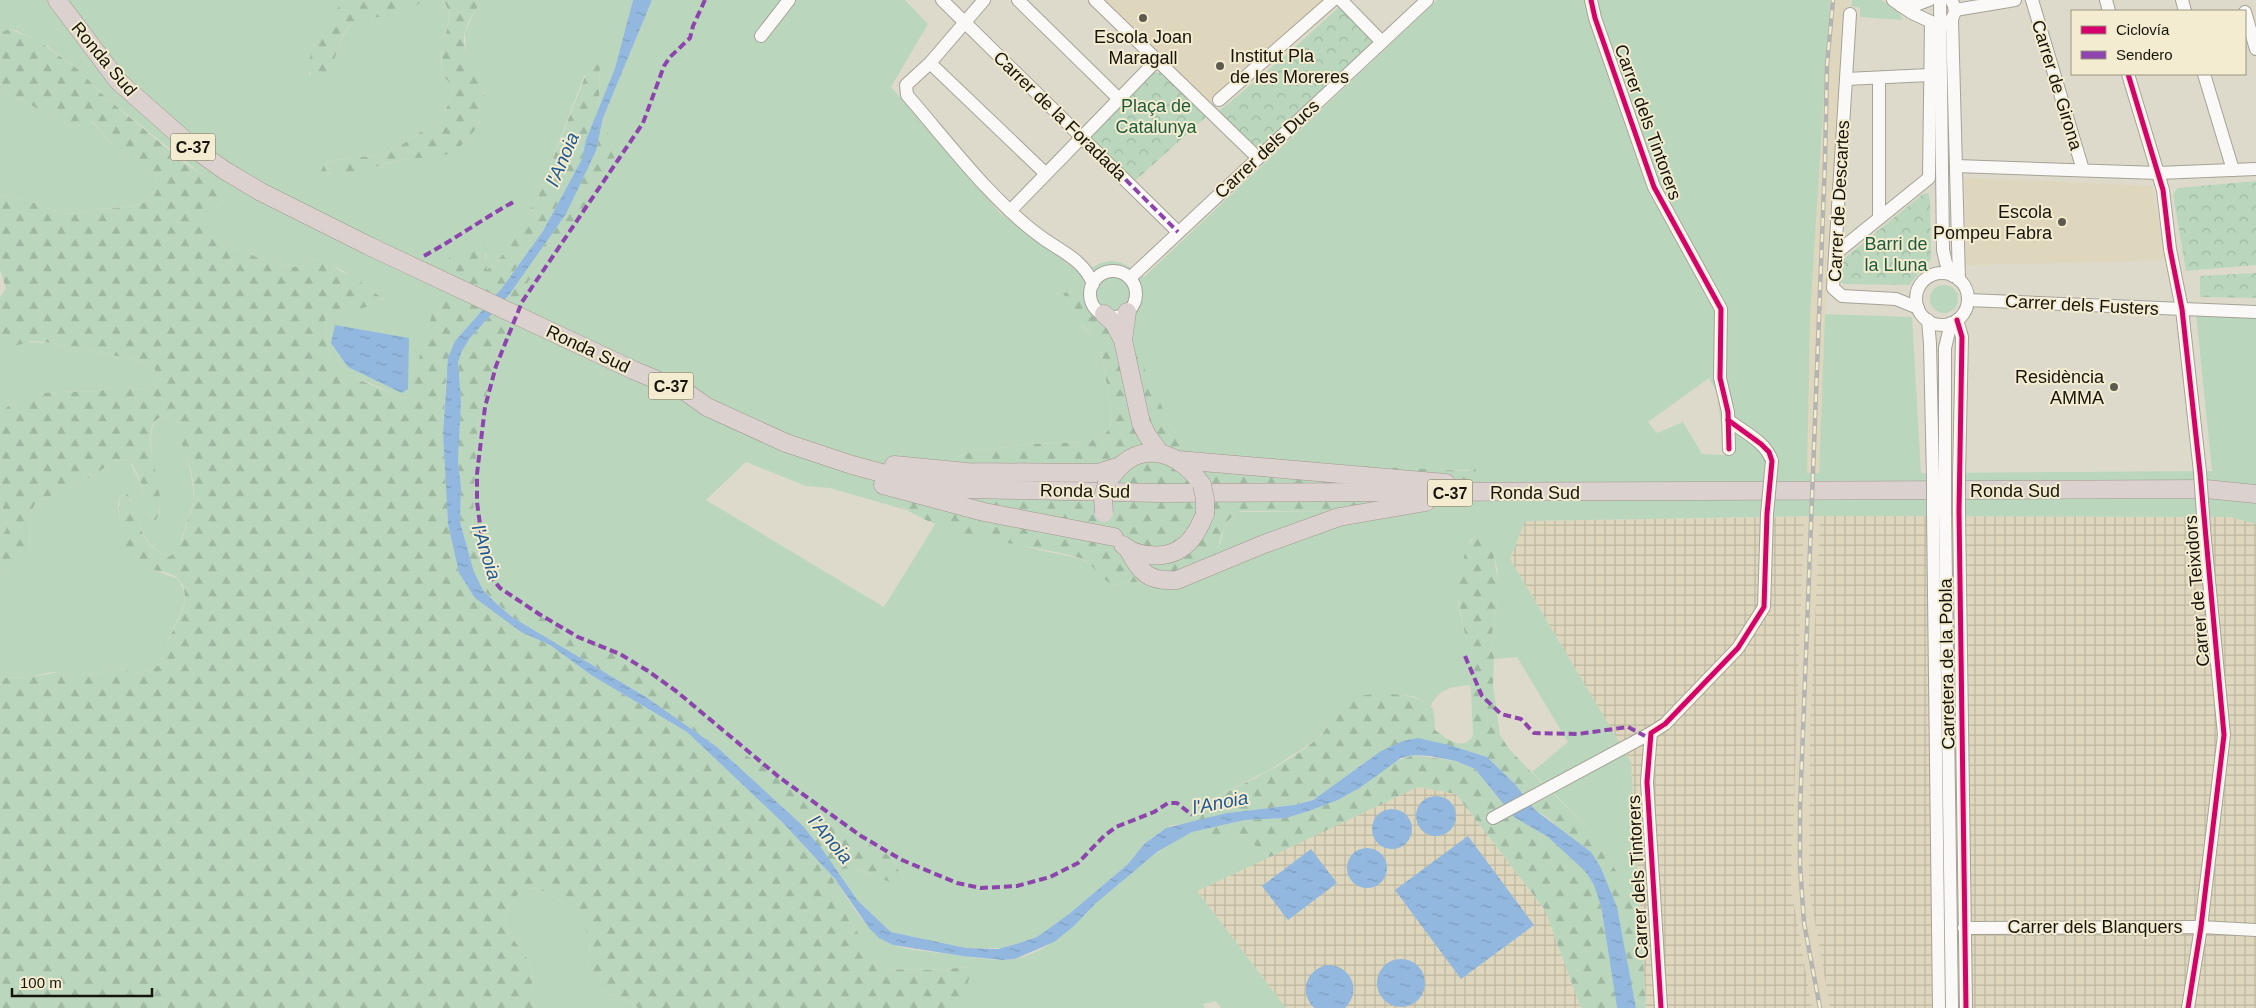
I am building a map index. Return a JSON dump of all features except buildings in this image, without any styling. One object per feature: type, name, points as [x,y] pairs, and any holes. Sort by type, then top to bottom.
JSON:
[{"type":"highway","name":"Ronda Sud","points":[[57,0],[118,81],[196,150],[224,170],[261,192],[369,246],[633,370],[686,392],[707,407],[786,443],[852,465],[908,480],[965,489],[1159,493],[2206,489],[2256,494]]},
{"type":"highway","points":[[1123,340],[1127,312]]},
{"type":"highway","points":[[1104,314],[1114,323],[1123,340],[1141,423],[1141,436],[1127,461],[1107,483],[1103,498],[1104,513],[1114,537],[1128,549],[1139,569],[1150,577],[1164,581],[1177,580],[1264,544],[1339,517],[1411,504],[1488,500],[1514,493]]},
{"type":"highway","points":[[707,407],[853,458],[911,468],[967,472],[1098,473],[1127,461],[1160,453]]},
{"type":"highway","points":[[707,407],[766,442],[892,488],[984,512],[1114,537]]},
{"type":"highway","points":[[1128,549],[1147,555],[1166,554],[1179,550],[1197,532],[1204,514],[1205,499],[1202,485],[1189,468],[1178,460],[1160,453],[1147,436],[1141,423]]},
{"type":"highway","points":[[1178,460],[1478,486],[1514,493]]},
{"type":"highway","name":"C-37","points":[[2206,489],[2256,485]]},
{"type":"highway","name":"C-37","points":[[2206,489],[2256,505]]},
{"type":"street","points":[[761,36],[789,0]]},
{"type":"street","name":"Carrer de la Foradada","points":[[942,0],[1178,232]]},
{"type":"street","points":[[984,0],[930,63],[906,85],[907,95],[1010,212],[1042,238],[1081,264],[1088,272],[1093,284],[1091,298],[1098,310],[1104,314],[1116,316],[1127,312],[1132,306],[1136,292],[1130,278],[1117,271],[1110,271],[1103,274],[1093,284]]},
{"type":"street","points":[[1018,0],[1119,99]]},
{"type":"street","points":[[1095,0],[1258,158]]},
{"type":"street","points":[[1219,100],[1333,0]]},
{"type":"street","points":[[1341,0],[1382,42]]},
{"type":"street","name":"Carrer dels Ducs","points":[[1130,278],[1427,0]]},
{"type":"street","name":"Carrer dels Tintorers","points":[[1591,0],[1654,187],[1721,309],[1720,378],[1728,420],[1729,449]]},
{"type":"street","points":[[1897,3],[1913,6],[1932,0],[1943,16],[1956,166],[1956,278]]},
{"type":"street","points":[[1897,3],[1912,13],[1943,16],[2015,0]]},
{"type":"street","name":"Carrer de Girona","points":[[2032,0],[2083,170]]},
{"type":"street","name":"Carrer de Descartes","points":[[1850,14],[1833,288],[1842,296],[1896,299],[1918,308]]},
{"type":"street","points":[[2246,15],[2256,49]]},
{"type":"street","points":[[1835,254],[1929,178],[1930,74],[1943,16]]},
{"type":"street","points":[[1943,16],[1943,250],[1946,263],[1964,286],[1968,300],[1963,314],[1954,321],[1931,322],[1918,308],[1917,293],[1924,280],[1930,276],[1945,273],[1956,278]]},
{"type":"street","points":[[1010,212],[1045,173],[1083,137],[1157,60]]},
{"type":"street","points":[[930,63],[1045,173]]},
{"type":"street","points":[[1846,79],[1930,74]]},
{"type":"street","name":"Carrer de Teixidors","points":[[2128,75],[2163,190],[2170,249],[2182,309],[2200,472],[2224,735],[2201,927],[2188,1008]]},
{"type":"street","points":[[2204,75],[2233,170]]},
{"type":"street","points":[[1879,78],[1879,218]]},
{"type":"street","points":[[1956,166],[2158,173],[2256,169]]},
{"type":"street","points":[[1930,276],[1938,264],[1943,250]]},
{"type":"street","name":"Carrer de Descartes","points":[[1896,299],[1917,293]]},
{"type":"street","name":"Carrer dels Fusters","points":[[1968,300],[2256,312]]},
{"type":"street","name":"Carretera de la Pobla","points":[[1938,1008],[1939,478],[1945,348],[1954,321]]},
{"type":"street","name":"Carretera de la Pobla","points":[[1954,321],[1962,337],[1959,511],[1966,1008]]},
{"type":"street","name":"Carretera de la Pobla","points":[[1931,322],[1945,348]]},
{"type":"street","name":"Carretera de la Pobla","points":[[1931,322],[1930,344],[1939,478]]},
{"type":"street","points":[[1498,815],[1666,724],[1738,648],[1764,607],[1767,514],[1772,461],[1769,452],[1761,444],[1728,420]]},
{"type":"street","name":"Carretera de la Pobla","points":[[1939,512],[1952,1008]]},
{"type":"street","name":"Carrer dels Tintorers","points":[[1651,733],[1647,782],[1660,1008]]},
{"type":"street","name":"Carrer dels Blanquers","points":[[1964,928],[2201,927],[2256,930]]},
{"type":"shaded area","name":"Institut Pla de les Moreres","points":[[1105,0],[1323,0],[1333,10],[1224,105],[1215,97],[1207,103],[1143,36]]},
{"type":"shaded area","points":[[1830,0],[1849,0],[1825,314],[1819,473],[1807,473],[1810,317]]},
{"type":"shaded area","name":"Escola Pompeu Fabra","points":[[1965,178],[2152,186],[2165,259],[2116,262],[1966,265]]},
{"type":"shaded area","points":[[1820,516],[1810,728],[1809,887],[1830,1008],[1812,1008],[1791,887],[1804,517]]},
{"type":"shaded area","points":[[1820,516],[2230,517],[2256,524],[2256,1008],[1830,1008],[1809,887],[1810,728]]},
{"type":"shaded area","points":[[1804,517],[1791,887],[1812,1008],[1646,1008],[1631,762],[1510,559],[1525,521]]},
{"type":"shaded area","points":[[1418,787],[1456,794],[1545,910],[1581,1008],[1286,1008],[1197,891]]},
{"type":"green space","points":[[0,0],[344,0],[313,46],[309,75],[329,74],[340,42],[354,22],[360,19],[396,14],[426,0],[443,0],[447,7],[448,21],[441,58],[441,74],[454,90],[443,117],[400,146],[380,155],[337,160],[324,165],[328,174],[354,172],[404,159],[448,153],[465,142],[480,121],[485,93],[478,73],[466,56],[465,32],[483,0],[633,0],[615,68],[599,109],[600,61],[584,76],[538,197],[502,256],[486,271],[486,253],[434,312],[414,375],[414,396],[402,398],[372,384],[331,369],[325,319],[385,300],[352,276],[326,262],[317,259],[301,266],[284,266],[246,253],[203,232],[203,219],[230,197],[103,95],[79,70],[46,45],[17,31],[9,29],[0,33]]},
{"type":"green space","points":[[344,0],[426,0],[394,15],[360,20],[350,26],[340,41],[327,77],[323,84],[316,88],[309,64],[311,53],[322,30]]},
{"type":"green space","points":[[443,0],[483,0],[474,12],[464,37],[468,57],[479,74],[484,90],[484,106],[476,128],[463,143],[448,154],[436,157],[399,160],[350,173],[330,174],[321,171],[324,165],[337,160],[380,155],[400,146],[443,117],[454,90],[441,74],[442,50],[449,18],[447,6]]},
{"type":"green space","points":[[652,0],[905,0],[928,24],[891,87],[1000,213],[1082,274],[1099,264],[1113,261],[1128,266],[1144,277],[1437,0],[1830,0],[1810,317],[1807,473],[1819,473],[1825,314],[1912,317],[1921,473],[2212,471],[2196,314],[2256,317],[2256,524],[2230,517],[1820,516],[1525,521],[1510,559],[1631,762],[1640,908],[1588,827],[1532,772],[1568,742],[1517,657],[1494,659],[1492,635],[1498,599],[1498,582],[1497,567],[1489,537],[1471,539],[1458,582],[1458,603],[1466,639],[1470,685],[1442,692],[1431,706],[1416,697],[1396,694],[1361,696],[1348,701],[1317,739],[1269,770],[1194,808],[1184,819],[1188,824],[1172,825],[1160,832],[1144,844],[1128,864],[1069,914],[1037,937],[1003,948],[966,948],[891,932],[858,901],[838,872],[843,868],[851,867],[898,884],[904,879],[891,858],[833,825],[763,766],[698,724],[655,686],[610,651],[527,610],[506,596],[491,580],[475,551],[472,529],[478,426],[496,357],[522,290],[589,201],[616,154],[603,118]],"holes":[[[1077,292],[1091,315],[1104,324],[1138,356],[1170,424],[1182,441],[1203,456],[1290,469],[1476,470],[1346,512],[1237,512],[1225,524],[1220,544],[1145,583],[1134,582],[1113,585],[1092,565],[1079,558],[1039,550],[936,523],[884,607],[706,500],[746,462],[806,486],[830,488],[906,510],[897,503],[949,461],[972,451],[1032,444],[1085,442],[1100,438],[1108,431],[1112,420],[1102,356],[1093,336],[1082,326],[1063,293]],[[1709,378],[1717,393],[1725,455],[1702,454],[1683,422],[1657,433],[1648,422]]]},
{"type":"green space","points":[[1852,0],[1882,0],[1901,15],[1902,20],[1860,17],[1860,8],[1851,6]]},
{"type":"green space","points":[[1340,6],[1373,40],[1372,46],[1260,150],[1252,147],[1217,113],[1292,50]]},
{"type":"green space","points":[[9,29],[39,41],[79,70],[103,95],[186,164],[228,191],[230,197],[203,219],[203,232],[246,253],[284,266],[301,266],[317,259],[331,264],[342,272],[351,275],[386,301],[325,319],[331,368],[403,398],[414,396],[414,375],[449,258],[465,246],[474,244],[484,245],[487,270],[502,256],[538,197],[588,69],[593,62],[600,61],[599,109],[582,159],[543,231],[502,288],[455,341],[446,377],[443,433],[448,524],[459,573],[509,623],[521,632],[550,645],[591,675],[687,732],[783,823],[835,879],[832,887],[878,969],[928,970],[973,967],[959,1008],[638,1008],[633,1003],[608,993],[597,986],[589,971],[589,939],[581,922],[558,899],[540,890],[531,888],[516,896],[512,901],[506,914],[505,922],[510,936],[524,954],[530,967],[534,1008],[0,1008],[0,678],[31,677],[59,672],[100,674],[119,668],[137,674],[151,670],[162,663],[169,640],[185,602],[183,586],[171,574],[144,568],[129,560],[122,537],[119,507],[120,492],[126,492],[131,501],[144,536],[157,551],[168,557],[178,548],[182,540],[193,503],[194,491],[190,467],[181,442],[169,422],[162,416],[154,424],[150,435],[160,496],[159,510],[155,521],[148,509],[135,469],[129,460],[122,459],[108,465],[91,477],[60,493],[46,497],[35,504],[29,516],[30,553],[0,575],[0,539],[6,530],[7,523],[0,496],[0,414],[10,405],[33,395],[98,391],[117,386],[143,390],[161,379],[153,367],[141,361],[53,343],[32,341],[0,350],[0,297],[6,288],[0,270],[0,195],[19,198],[59,212],[72,214],[141,204],[150,199],[155,193],[157,184],[154,172],[112,144],[92,121],[77,126],[69,125],[0,89],[0,33]]},
{"type":"green space","name":"Plaça de Catalunya","points":[[1152,72],[1161,73],[1206,117],[1135,181],[1090,137]]},
{"type":"green space","points":[[0,89],[69,125],[77,126],[91,121],[112,144],[154,172],[157,184],[155,193],[141,204],[72,214],[59,212],[19,198],[0,195]]},
{"type":"green space","points":[[603,118],[616,154],[589,201],[522,290],[496,357],[478,426],[472,529],[475,551],[486,573],[506,596],[527,610],[610,651],[655,686],[698,724],[763,766],[833,825],[885,853],[891,858],[904,879],[898,884],[851,868],[838,872],[801,824],[717,747],[646,697],[512,617],[483,590],[474,572],[460,522],[461,487],[458,461],[461,401],[458,362],[470,338],[509,295],[566,214],[596,151]]},
{"type":"green space","points":[[2256,181],[2256,265],[2186,271],[2173,194],[2178,188]]},
{"type":"green space","name":"Barri de la Lluna","points":[[1928,193],[1930,199],[1931,259],[1909,285],[1843,284],[1839,279],[1840,262],[1923,194]]},
{"type":"green space","points":[[2256,273],[2256,298],[2200,297],[2200,276]]},
{"type":"green space","points":[[1944,285],[1954,289],[1958,299],[1954,309],[1944,313],[1934,309],[1930,299],[1934,289]]},
{"type":"green space","points":[[1077,292],[1091,315],[1104,324],[1138,355],[1170,424],[1182,441],[1203,456],[1290,469],[1358,466],[1468,471],[1476,469],[1476,478],[1468,482],[1416,482],[1385,500],[1346,512],[1242,511],[1235,514],[1226,524],[1213,558],[1145,583],[1134,582],[1113,585],[1083,559],[959,532],[915,515],[897,503],[898,499],[925,488],[945,463],[972,451],[1032,444],[1085,442],[1100,438],[1108,431],[1112,420],[1102,356],[1093,336],[1079,322],[1063,293]]},
{"type":"green space","points":[[26,342],[53,343],[141,361],[153,367],[161,379],[143,390],[117,386],[98,391],[33,395],[10,405],[0,414],[0,350]]},
{"type":"green space","points":[[162,416],[176,431],[186,454],[192,480],[194,501],[178,550],[168,557],[152,546],[139,524],[130,498],[120,492],[118,505],[125,553],[146,567],[178,579],[182,587],[184,595],[183,608],[169,639],[162,663],[151,670],[137,674],[119,668],[100,674],[52,672],[31,677],[0,678],[0,575],[30,553],[29,516],[35,504],[46,497],[60,493],[91,477],[108,465],[122,459],[129,460],[142,486],[150,515],[159,515],[160,504],[151,447],[151,434],[155,423]]},
{"type":"green space","points":[[0,496],[7,524],[4,535],[0,539]]},
{"type":"green space","points":[[1483,531],[1489,537],[1492,544],[1498,582],[1498,599],[1492,634],[1494,659],[1493,685],[1500,735],[1509,749],[1588,827],[1640,908],[1646,1008],[1636,1008],[1617,907],[1601,868],[1548,818],[1535,810],[1515,784],[1487,757],[1449,745],[1381,751],[1314,799],[1294,805],[1227,813],[1188,824],[1184,819],[1187,812],[1273,768],[1303,750],[1322,734],[1347,702],[1360,696],[1394,694],[1417,699],[1432,708],[1435,730],[1444,737],[1459,744],[1469,741],[1473,736],[1471,692],[1466,639],[1456,589],[1465,553],[1476,533]]},
{"type":"green space","points":[[1414,755],[1456,761],[1475,769],[1514,817],[1548,837],[1582,866],[1594,885],[1600,901],[1617,1008],[1581,1008],[1545,910],[1456,794],[1418,787],[1270,857],[1239,833],[1204,837],[1193,836],[1192,832],[1245,820],[1286,818],[1309,811],[1338,800],[1394,762]]},
{"type":"green space","points":[[1192,832],[1193,836],[1239,833],[1270,857],[1197,891],[1286,1008],[1221,1008],[1216,1001],[1203,1004],[1205,1008],[959,1008],[972,967],[928,970],[878,969],[832,887],[835,879],[866,924],[882,939],[891,944],[911,949],[972,957],[1000,960],[1015,959],[1050,944],[1141,865],[1166,847]]},
{"type":"green space","points":[[531,888],[540,890],[558,899],[581,922],[589,939],[589,971],[597,986],[608,993],[633,1003],[638,1008],[534,1008],[530,967],[524,954],[510,936],[505,922],[506,914],[512,901],[516,896]]},
{"type":"water","points":[[633,0],[652,0],[603,118],[596,151],[566,214],[509,295],[470,338],[458,362],[461,401],[458,461],[461,487],[460,522],[474,572],[483,590],[512,617],[646,697],[717,747],[801,824],[822,849],[858,901],[891,932],[966,948],[998,949],[1037,937],[1069,914],[1128,864],[1144,844],[1166,828],[1227,813],[1294,805],[1313,800],[1381,751],[1403,741],[1418,738],[1487,757],[1515,784],[1535,810],[1591,852],[1601,868],[1617,907],[1636,1008],[1617,1008],[1601,906],[1594,885],[1585,871],[1548,837],[1514,817],[1475,769],[1456,761],[1430,756],[1414,755],[1401,758],[1361,787],[1338,800],[1309,811],[1286,818],[1245,820],[1192,832],[1157,852],[1095,904],[1074,926],[1054,942],[1015,959],[1003,960],[962,956],[893,945],[879,938],[869,928],[835,879],[783,823],[687,732],[591,675],[550,645],[521,632],[475,598],[459,573],[448,524],[443,433],[448,358],[455,341],[502,288],[543,231],[582,159],[586,140],[615,68]]},
{"type":"water","points":[[335,325],[409,338],[408,389],[402,393],[348,367],[331,343]]},
{"type":"water","points":[[1436,796],[1450,802],[1456,816],[1450,830],[1436,836],[1422,830],[1416,816],[1422,802]]},
{"type":"water","points":[[1392,809],[1406,815],[1412,829],[1406,843],[1392,849],[1378,843],[1372,829],[1378,815]]},
{"type":"water","points":[[1468,836],[1534,925],[1461,979],[1395,890]]},
{"type":"water","points":[[1367,848],[1381,854],[1387,868],[1381,882],[1367,888],[1353,882],[1347,868],[1353,854]]},
{"type":"water","points":[[1311,849],[1337,883],[1288,920],[1262,886]]},
{"type":"water","points":[[1396,959],[1406,959],[1418,966],[1425,978],[1425,988],[1418,1000],[1406,1007],[1396,1007],[1388,1003],[1381,996],[1377,988],[1377,978],[1381,970],[1388,963]]},
{"type":"water","points":[[1326,965],[1342,969],[1351,979],[1353,994],[1345,1008],[1314,1008],[1309,1002],[1306,983],[1313,972]]},
{"type":"railway","points":[[1820,1008],[1804,923],[1800,866],[1800,809],[1827,65],[1833,0]]},
{"type":"marked path","points":[[705,0],[693,26],[690,38],[670,57],[664,66],[643,123],[522,302],[496,366],[485,407],[477,474],[477,502],[481,532],[492,578],[500,588],[539,614],[578,637],[620,654],[648,671],[676,691],[779,777],[861,836],[902,860],[957,883],[981,888],[1017,886],[1050,877],[1078,863],[1104,836],[1116,827],[1154,812],[1168,803],[1177,803],[1192,815]]},
{"type":"marked path","points":[[1083,137],[1178,232]]},
{"type":"marked path","points":[[424,256],[515,201]]},
{"type":"marked path","points":[[1465,656],[1482,696],[1501,714],[1521,719],[1534,733],[1578,734],[1628,727],[1645,736]]},
{"type":"cycle path","points":[[1591,0],[1595,18],[1654,187],[1721,309],[1720,378],[1728,412],[1729,449]]},
{"type":"cycle path","points":[[2128,75],[2163,190],[2170,249],[2182,309],[2200,472],[2224,735],[2201,927],[2188,1008]]},
{"type":"cycle path","points":[[1957,320],[1962,337],[1959,511],[1966,1008]]},
{"type":"cycle path","points":[[1661,1008],[1647,782],[1651,733],[1665,724],[1738,648],[1764,607],[1767,514],[1772,461],[1769,452],[1761,444],[1728,420]]},
{"type":"place","name":"Escola Joan Maragall","points":[[1143,18]]},
{"type":"place","name":"Institut Pla de les Moreres","points":[[1220,66]]},
{"type":"place","name":"Escola Pompeu Fabra","points":[[2062,222]]},
{"type":"place","name":"Residència AMMA","points":[[2114,387]]},
{"type":"water label","name":"l'Anoia","points":[[562,159]]},
{"type":"water label","name":"l'Anoia","points":[[487,552]]},
{"type":"water label","name":"l'Anoia","points":[[1220,802]]},
{"type":"water label","name":"l'Anoia","points":[[831,839]]}]
